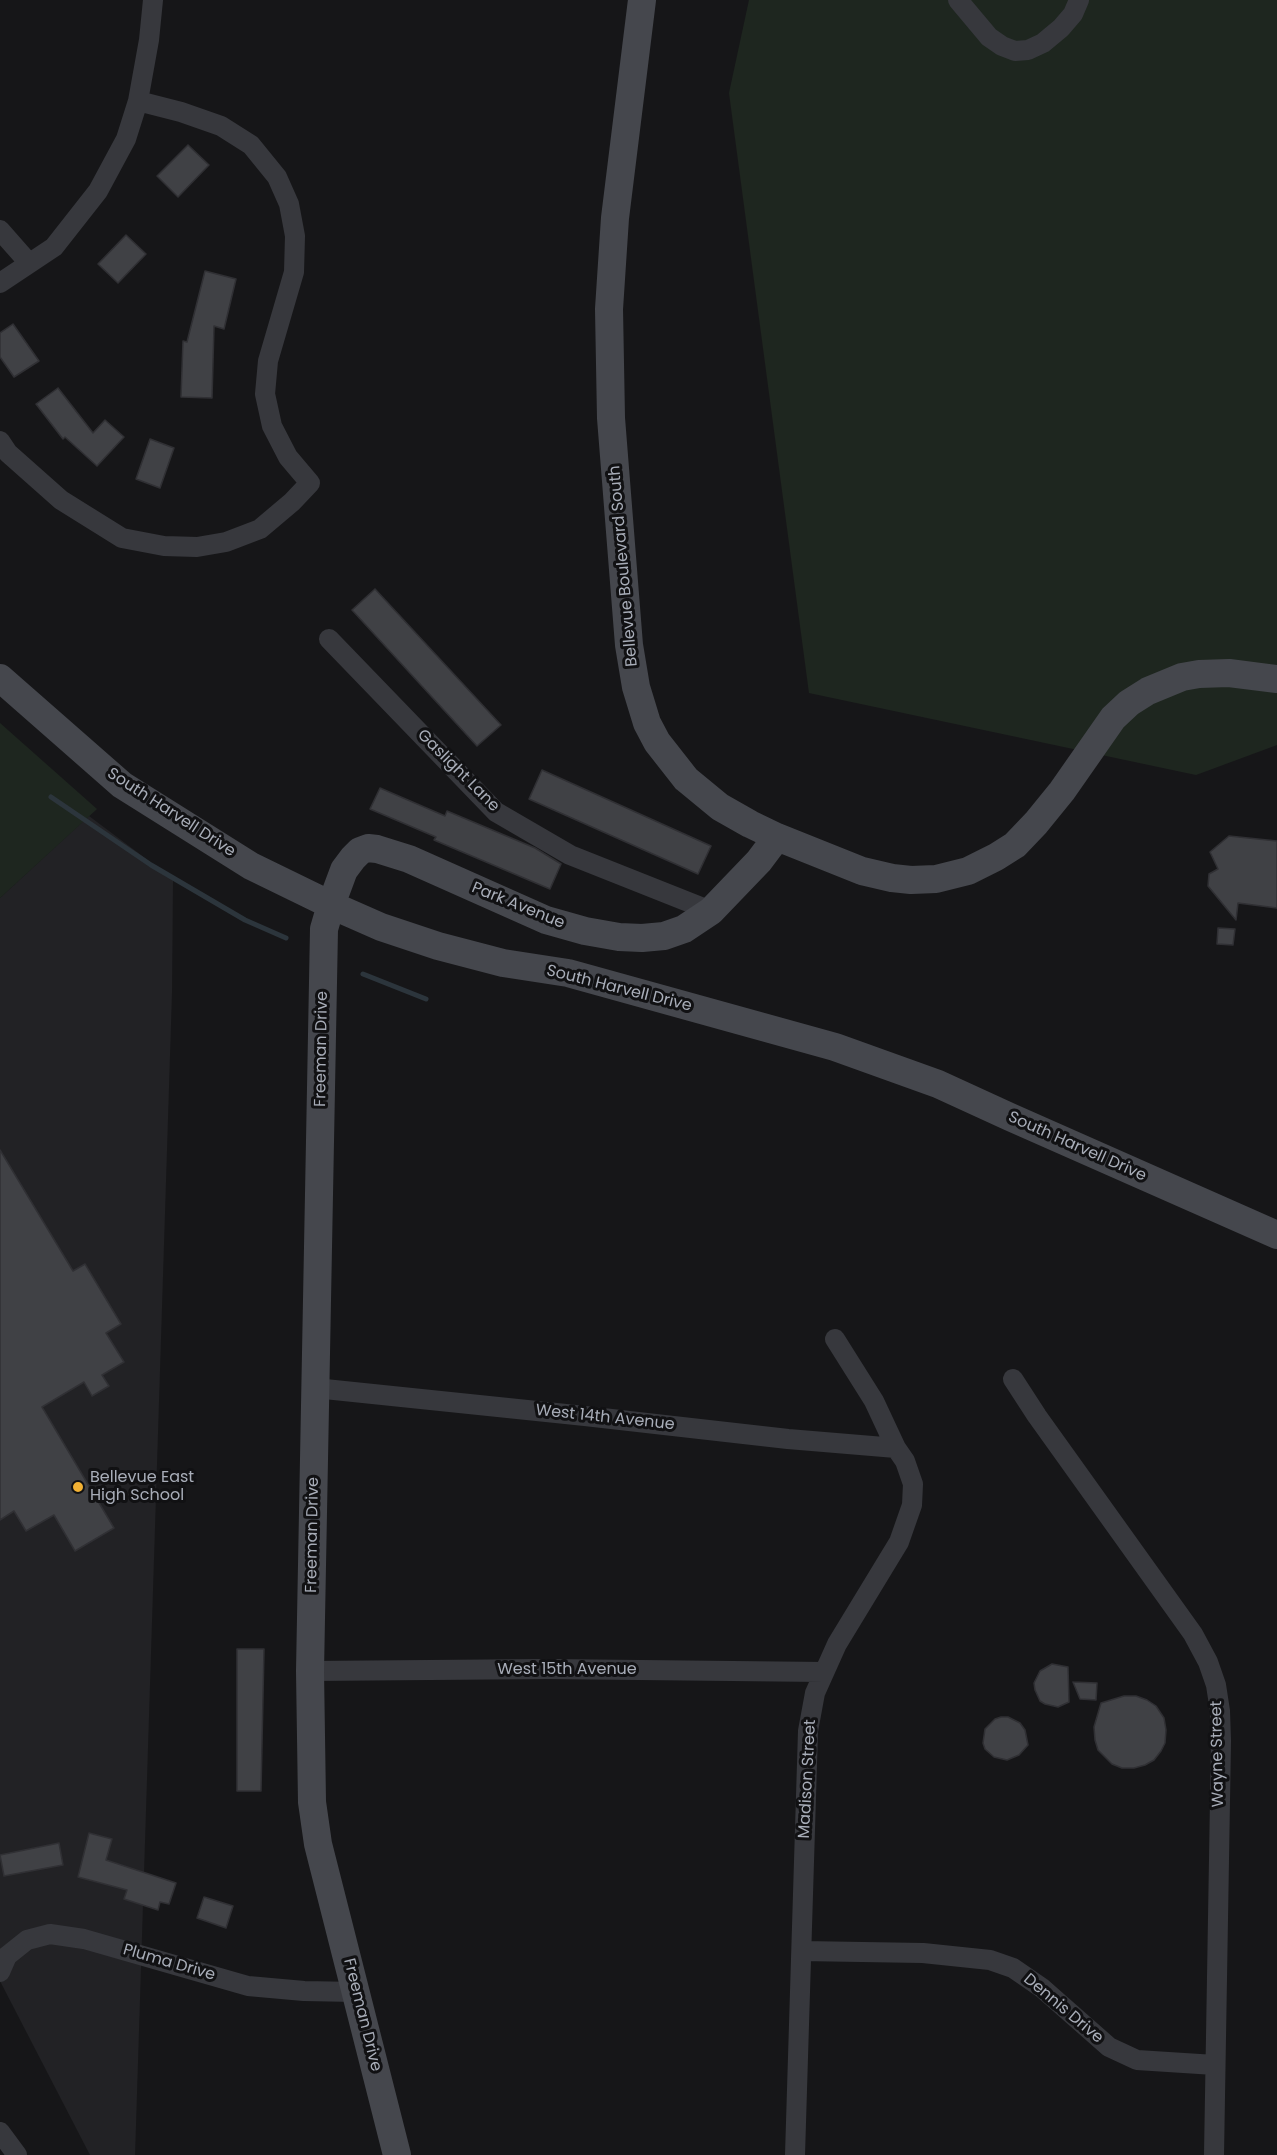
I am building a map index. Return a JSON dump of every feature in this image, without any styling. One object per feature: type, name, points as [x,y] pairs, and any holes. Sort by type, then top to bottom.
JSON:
[{"type":"street","points":[[0,283],[54,247],[98,191],[126,139],[138,101],[149,40],[153,0]]},
{"type":"street","name":"Bellevue Boulevard South","points":[[642,0],[615,218],[609,309],[610,418],[628,645],[641,707],[657,742],[675,766],[700,792],[720,807],[777,837],[862,871],[892,878],[924,880],[950,877],[968,871],[1015,845],[1036,824],[1062,791],[1113,718],[1129,703],[1148,691],[1175,679],[1199,674],[1229,673],[1277,679]]},
{"type":"street","points":[[958,0],[989,37],[1015,51],[1028,50],[1043,43],[1061,28],[1073,14],[1080,0]]},
{"type":"street","points":[[0,441],[8,453],[71,507],[122,538],[164,546],[197,547],[226,542],[260,529],[310,483],[288,457],[272,426],[265,394],[268,361],[294,272],[295,236],[289,204],[277,177],[251,145],[221,126],[181,112],[138,101]]},
{"type":"street","points":[[0,230],[29,263]]},
{"type":"street","name":"Gaslight Lane","points":[[329,639],[496,812],[570,855],[711,911]]},
{"type":"street","name":"South Harvell Drive","points":[[0,678],[122,785],[251,866],[381,927],[438,946],[503,963],[568,974],[835,1047],[938,1084],[1277,1235]]},
{"type":"street","name":"Park Avenue","points":[[331,905],[344,870],[352,858],[368,848],[388,851],[409,859],[546,920],[608,935],[642,938],[664,936],[684,929],[711,911],[759,861],[777,837]]},
{"type":"street","name":"Freeman Drive","points":[[331,905],[324,929],[310,1671],[312,1802],[318,1844],[397,2155]]},
{"type":"street","name":"Madison Street","points":[[795,2155],[808,1731],[814,1693],[837,1644],[899,1542],[912,1505],[913,1484],[905,1461],[896,1448],[874,1401],[835,1340]]},
{"type":"street","name":"Wayne Street","points":[[1013,1378],[1037,1416],[1193,1635],[1208,1662],[1216,1685],[1221,1741],[1214,2155]]},
{"type":"street","name":"West 14th Avenue","points":[[315,1388],[788,1439],[896,1448]]},
{"type":"street","name":"West 15th Avenue","points":[[310,1671],[548,1669],[824,1672]]},
{"type":"street","name":"Pluma Drive","points":[[0,1972],[7,1956],[27,1940],[50,1934],[94,1942],[248,1986],[304,1991],[356,1992]]},
{"type":"street","name":"Dennis Drive","points":[[802,1951],[923,1953],[990,1960],[1013,1968],[1042,1988],[1109,2047],[1137,2060],[1215,2065]]},
{"type":"street","points":[[0,2132],[17,2155]]},
{"type":"shaded area","points":[[749,0],[1277,0],[1277,745],[1196,775],[809,693],[729,93]]},
{"type":"shaded area","points":[[0,723],[97,809],[0,898]]},
{"type":"shaded area","name":"Bellevue East High School","points":[[89,816],[173,879],[172,992],[135,2155],[90,2155],[0,1981],[0,898]]},
{"type":"building","points":[[188,145],[209,165],[178,197],[157,176]]},
{"type":"building","points":[[126,235],[146,254],[118,283],[98,264]]},
{"type":"building","points":[[205,271],[236,279],[224,329],[214,326],[212,398],[181,397],[183,341],[187,342]]},
{"type":"building","points":[[13,324],[39,361],[14,377],[0,357],[0,333]]},
{"type":"building","points":[[58,388],[93,433],[105,420],[124,437],[97,466],[65,437],[63,439],[36,404]]},
{"type":"building","points":[[150,439],[174,448],[160,488],[136,479]]},
{"type":"building","points":[[375,589],[501,725],[477,746],[352,610]]},
{"type":"building","points":[[542,770],[711,846],[698,874],[529,799]]},
{"type":"building","points":[[380,788],[445,816],[447,811],[535,848],[561,864],[550,889],[434,840],[436,837],[370,809]]},
{"type":"building","points":[[1229,836],[1277,841],[1277,908],[1238,903],[1236,920],[1208,886],[1209,874],[1218,869],[1210,852]]},
{"type":"building","points":[[1218,928],[1235,929],[1233,945],[1217,944]]},
{"type":"building","name":"Bellevue East High School","points":[[0,1150],[73,1271],[85,1264],[121,1324],[106,1333],[124,1362],[102,1375],[109,1386],[92,1396],[84,1382],[42,1407],[114,1528],[75,1551],[54,1515],[26,1531],[14,1511],[0,1520]]},
{"type":"building","points":[[237,1649],[264,1649],[261,1791],[237,1791]]},
{"type":"building","points":[[1052,1664],[1068,1667],[1069,1702],[1058,1707],[1040,1701],[1034,1683],[1040,1671]]},
{"type":"building","points":[[1073,1682],[1097,1683],[1096,1700],[1080,1699]]},
{"type":"building","points":[[1124,1696],[1136,1696],[1156,1706],[1164,1718],[1166,1730],[1165,1743],[1154,1760],[1134,1768],[1122,1768],[1112,1764],[1098,1750],[1095,1740],[1094,1727],[1101,1703]]},
{"type":"building","points":[[1008,1717],[1020,1723],[1025,1730],[1028,1745],[1019,1755],[1007,1760],[994,1757],[985,1749],[983,1743],[985,1729],[995,1719]]},
{"type":"building","points":[[89,1833],[112,1839],[106,1860],[176,1883],[169,1904],[160,1902],[158,1910],[124,1899],[127,1890],[78,1877]]},
{"type":"building","points":[[59,1843],[63,1865],[4,1876],[0,1855]]},
{"type":"building","points":[[204,1897],[233,1906],[226,1928],[197,1918]]},
{"type":"waterway","points":[[51,797],[151,865],[245,920],[286,938]]},
{"type":"waterway","points":[[363,974],[426,999]]},
{"type":"place","name":"Bellevue East High School","points":[[78,1487]]}]
